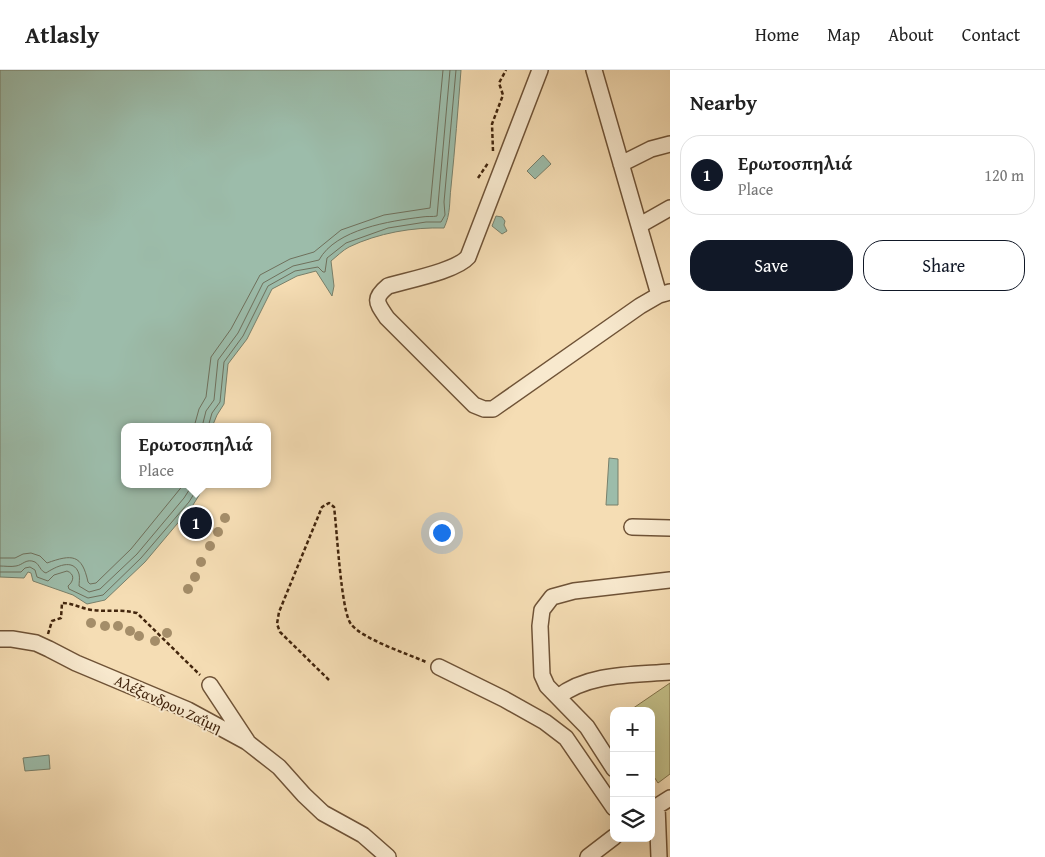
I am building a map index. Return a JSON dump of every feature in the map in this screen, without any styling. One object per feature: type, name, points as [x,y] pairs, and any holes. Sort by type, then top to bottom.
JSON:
[{"type":"street","points":[[540,70],[468,257],[454,267],[388,286],[377,298],[378,304],[387,318],[474,405],[484,410],[493,410],[640,306],[665,294],[640,226],[594,70]]},
{"type":"street","points":[[621,164],[651,149],[670,144]]},
{"type":"street","points":[[640,226],[670,208]]},
{"type":"street","points":[[632,527],[670,528]]},
{"type":"street","points":[[610,764],[587,727],[547,686],[542,675],[540,626],[542,610],[552,597],[574,591],[670,580]]},
{"type":"street","name":"Αλέξανδρου Ζαΐμη","points":[[0,640],[12,639],[50,649],[76,663],[188,710],[247,742],[279,767],[323,813],[363,835],[388,857]]},
{"type":"street","points":[[438,667],[504,699],[545,722],[566,738],[610,802]]},
{"type":"street","points":[[558,697],[566,690],[612,676],[670,672]]},
{"type":"street","points":[[210,685],[247,742]]},
{"type":"street","points":[[655,807],[670,798]]},
{"type":"street","points":[[655,818],[659,857]]},
{"type":"street","points":[[588,857],[610,840]]},
{"type":"path","points":[[493,155],[492,124],[503,95],[499,83],[506,70]]},
{"type":"path","points":[[478,178],[488,162]]},
{"type":"path","points":[[328,680],[280,632],[277,624],[279,612],[322,507],[329,503],[334,507],[344,601],[350,624],[361,633],[438,667]]},
{"type":"path","points":[[50,649],[47,635],[52,621],[61,618],[62,603],[92,610],[119,610],[137,613],[210,685]]},
{"type":"shaded area","points":[[670,683],[670,774],[658,783],[655,778],[655,707],[635,707]]},
{"type":"water","points":[[0,70],[461,70],[448,218],[444,228],[396,232],[372,238],[347,248],[331,261],[334,286],[332,296],[316,271],[297,276],[272,289],[247,339],[228,364],[224,404],[214,423],[121,423],[121,488],[204,488],[193,505],[145,562],[105,600],[87,604],[73,595],[33,581],[31,573],[28,572],[24,578],[0,577]]},
{"type":"water","points":[[543,155],[551,164],[535,179],[527,171]]},
{"type":"water","points":[[496,216],[502,217],[505,221],[504,225],[507,231],[502,234],[492,226]]},
{"type":"water","points":[[609,458],[618,459],[618,505],[606,505]]},
{"type":"water","points":[[49,755],[50,769],[25,771],[23,758]]},
{"type":"place","name":"Ερωτοσπηλιά","points":[[196,523]]}]
